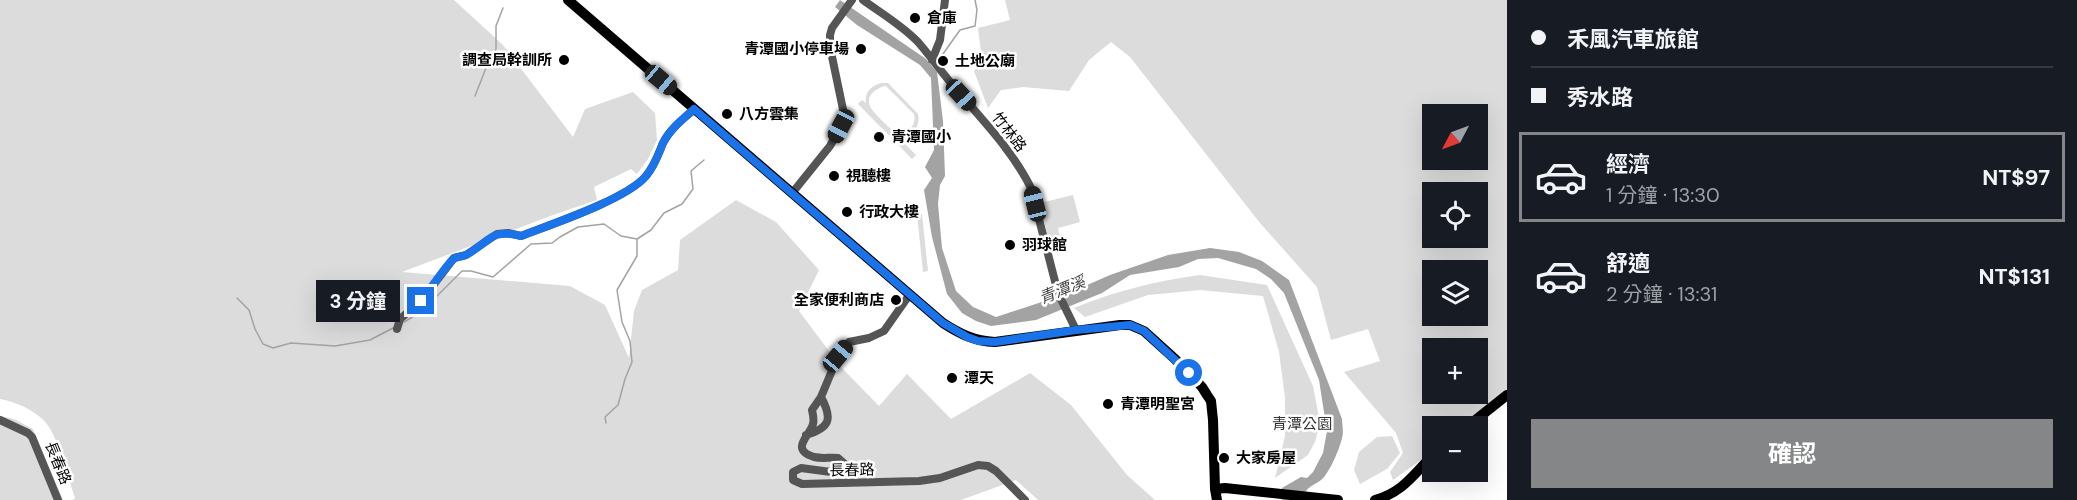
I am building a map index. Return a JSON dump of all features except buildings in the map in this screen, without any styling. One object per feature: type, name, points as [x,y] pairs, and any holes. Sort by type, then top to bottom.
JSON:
[{"type":"main road","points":[[568,0],[943,323],[959,333],[978,341],[995,342],[1130,325],[1144,331],[1202,387],[1211,405],[1214,496]]},
{"type":"main road","points":[[1480,416],[1507,394]]},
{"type":"main road","points":[[1375,500],[1401,489],[1422,467]]},
{"type":"main road","points":[[1214,496],[1225,488],[1338,500]]},
{"type":"street","points":[[793,192],[830,146],[845,119],[830,47],[830,35],[832,28],[852,0]]},
{"type":"street","name":"竹林路","points":[[863,0],[917,41],[1008,150],[1031,188],[1058,292],[1076,330]]},
{"type":"street","points":[[932,60],[940,40],[945,0]]},
{"type":"street","points":[[397,329],[400,319],[421,301],[454,258],[466,255],[497,234],[508,233],[521,236],[601,204],[637,185],[657,162],[664,142],[672,129],[694,109]]},
{"type":"street","points":[[806,435],[814,423],[812,410],[821,397],[838,356],[849,342],[869,338],[884,331],[910,294]]},
{"type":"street","points":[[806,435],[823,429],[827,422],[826,406],[821,397]]},
{"type":"street","name":"長春路","points":[[0,420],[32,437],[58,500]]},
{"type":"street","name":"長春路","points":[[806,435],[801,447],[804,451],[814,457],[838,458],[846,465],[831,472],[801,468],[793,472],[792,476],[796,483],[859,484],[920,481],[940,478],[978,465],[988,466],[996,471],[1025,500]]},
{"type":"green space","points":[[0,0],[454,0],[503,45],[573,137],[585,109],[633,92],[655,113],[657,140],[648,159],[637,174],[631,169],[594,187],[597,200],[402,272],[570,286],[605,305],[629,358],[634,311],[642,290],[678,270],[680,240],[736,200],[776,222],[819,270],[799,311],[841,367],[879,406],[907,374],[951,419],[1030,373],[1071,405],[1127,475],[1155,500],[1038,500],[1016,480],[961,500],[73,500],[75,498],[63,459],[46,423],[25,407],[0,399]]},
{"type":"green space","points":[[1005,0],[1507,0],[1507,397],[1481,416],[1422,416],[1422,459],[1393,480],[1390,472],[1403,453],[1396,433],[1344,372],[1380,361],[1368,329],[1331,340],[1317,287],[1260,223],[1130,57],[1111,42],[1089,60],[1069,91],[1023,87],[1001,90],[988,108],[974,71],[982,60],[978,28],[1010,20]]},
{"type":"green space","points":[[888,83],[918,114],[917,127],[911,133],[898,137],[916,155],[912,159],[858,104],[862,100],[866,103],[868,92],[878,84]],"holes":[[[886,86],[914,114],[914,123],[910,129],[894,132],[877,116],[870,106],[869,98],[876,90]]]},
{"type":"green space","points":[[1073,195],[1080,222],[1058,228],[1061,243],[1050,246],[1040,203]]},
{"type":"green space","points":[[917,214],[922,214],[928,271],[923,272]]},
{"type":"green space","name":"青潭公園","points":[[1200,275],[1267,285],[1313,386],[1320,423],[1315,442],[1308,455],[1275,478],[1285,436],[1285,398],[1279,352],[1263,296],[1200,290],[1148,295],[1085,317],[1074,308],[1136,287]]},
{"type":"green space","points":[[0,416],[14,419],[33,429],[63,500],[0,500]]},
{"type":"green space","points":[[1392,436],[1400,453],[1387,469],[1360,484],[1354,470],[1359,452],[1377,437]]},
{"type":"shaded area","points":[[840,0],[926,59],[937,72],[943,121],[945,176],[940,185],[938,204],[942,248],[956,291],[973,307],[996,317],[1069,293],[1110,275],[1168,255],[1210,248],[1239,252],[1262,261],[1289,280],[1342,419],[1343,428],[1343,436],[1331,467],[1321,480],[1307,489],[1304,500],[1282,500],[1282,488],[1301,477],[1307,478],[1313,472],[1323,453],[1327,431],[1319,380],[1284,293],[1271,279],[1256,269],[1218,258],[1198,259],[1179,267],[1130,275],[1102,293],[1036,320],[991,326],[962,313],[947,294],[932,237],[924,190],[932,178],[925,167],[934,150],[931,78],[920,65],[857,25],[835,7]]},
{"type":"waterway","points":[[938,61],[960,30],[975,26],[977,10],[975,0]]},
{"type":"waterway","points":[[475,96],[496,49],[496,26],[503,8]]},
{"type":"waterway","points":[[404,322],[421,312],[462,271],[493,277],[531,244],[552,243],[578,227],[604,224],[621,236],[637,239],[651,230],[664,213],[682,204],[693,189],[691,171],[704,160]]},
{"type":"waterway","points":[[606,423],[605,417],[618,405],[632,362],[630,341],[622,322],[617,290],[637,256],[637,239]]},
{"type":"waterway","points":[[237,298],[249,310],[263,344],[273,348],[291,343],[335,346],[370,340],[395,327]]},
{"type":"place","name":"倉庫","points":[[915,18]]},
{"type":"place","name":"青潭國小停車場","points":[[861,49]]},
{"type":"place","name":"調查局幹訓所","points":[[564,60]]},
{"type":"place","name":"土地公廟","points":[[943,61]]},
{"type":"place","name":"八方雲集","points":[[727,114]]},
{"type":"place","name":"青潭國小","points":[[879,137]]},
{"type":"place","name":"視聽樓","points":[[834,176]]},
{"type":"place","name":"行政大樓","points":[[847,212]]},
{"type":"place","name":"羽球館","points":[[1010,245]]},
{"type":"place","name":"全家便利商店","points":[[896,300]]},
{"type":"place","name":"潭天","points":[[952,378]]},
{"type":"place","name":"青潭明聖宮","points":[[1108,404]]},
{"type":"place","name":"大家房屋","points":[[1224,458]]},
{"type":"route","points":[[421,301],[454,258],[466,255],[497,234],[508,233],[521,236],[601,204],[637,185],[657,162],[664,142],[672,129],[694,109],[943,323],[959,333],[978,341],[995,342],[1130,325],[1144,331],[1189,373]]},
{"type":"water label","name":"青潭溪","points":[[1062,290]]}]
